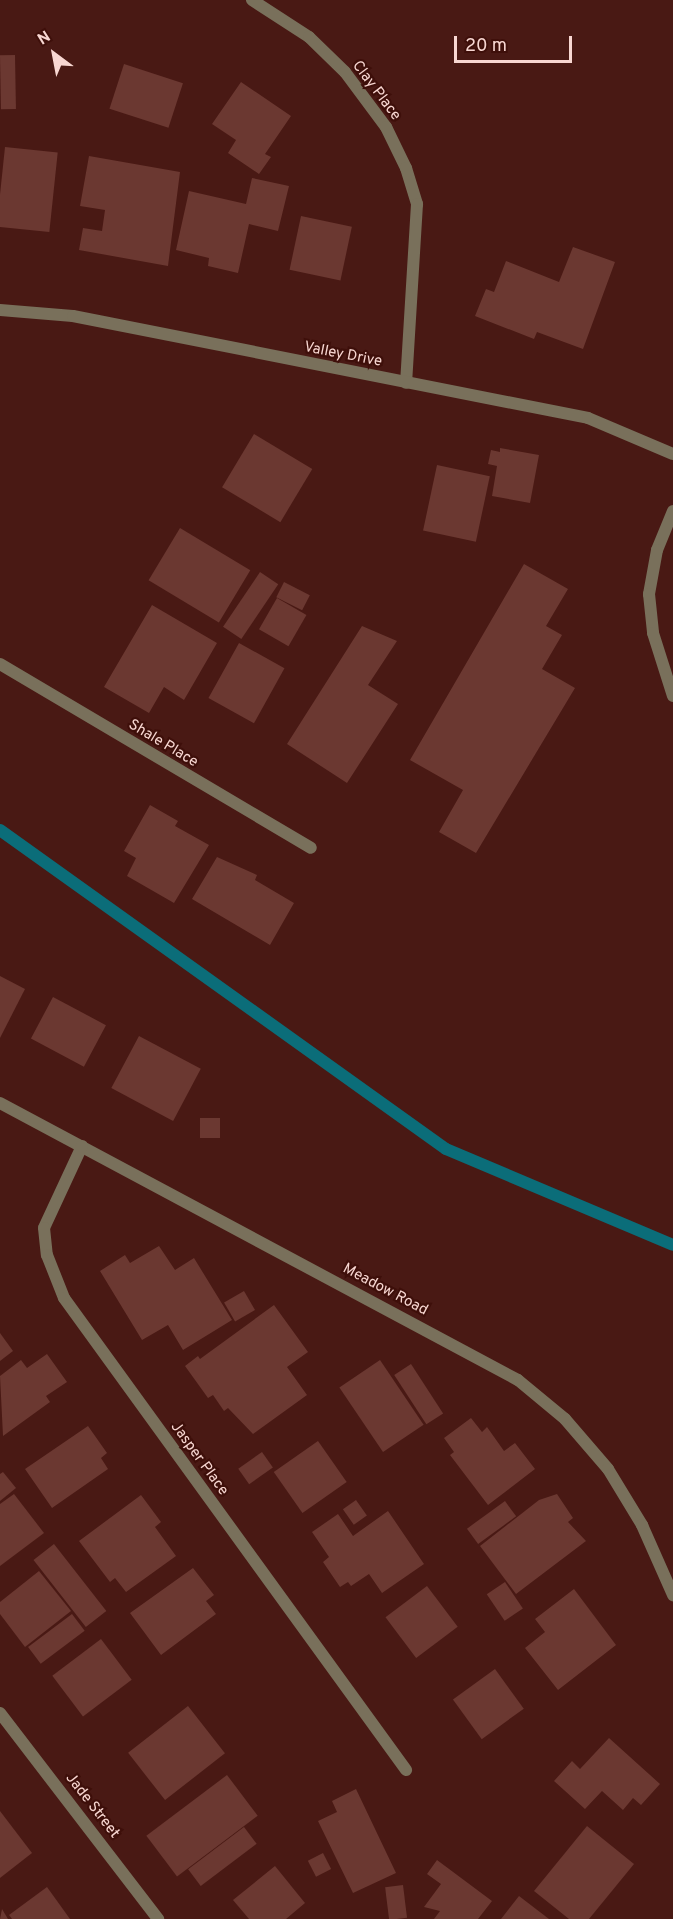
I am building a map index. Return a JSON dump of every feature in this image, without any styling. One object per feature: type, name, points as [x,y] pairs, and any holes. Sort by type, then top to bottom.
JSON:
[{"type":"street","name":"Clay Place","points":[[252,0],[309,37],[345,72],[386,127],[406,168],[417,204],[406,382]]},
{"type":"street","name":"Valley Drive","points":[[0,310],[73,316],[588,417],[673,454]]},
{"type":"street","points":[[673,511],[657,550],[649,594],[653,633],[673,696]]},
{"type":"street","name":"Shale Place","points":[[0,664],[311,848]]},
{"type":"street","name":"Meadow Road","points":[[0,1103],[518,1380],[565,1419],[608,1469],[642,1525],[673,1594]]},
{"type":"street","name":"Jasper Place","points":[[82,1146],[44,1228],[47,1255],[64,1298],[406,1770]]},
{"type":"street","name":"Jade Street","points":[[0,1713],[158,1919]]},
{"type":"building","points":[[0,55],[15,55],[16,109],[1,109]]},
{"type":"building","points":[[124,64],[183,83],[168,128],[109,109]]},
{"type":"building","points":[[241,82],[291,116],[265,154],[271,157],[259,174],[228,153],[236,140],[212,124]]},
{"type":"building","points":[[5,147],[58,153],[49,232],[0,227],[0,195]]},
{"type":"building","points":[[89,156],[180,172],[168,266],[79,250],[83,228],[102,231],[105,210],[80,206]]},
{"type":"building","points":[[252,178],[289,186],[278,231],[249,224],[238,273],[208,266],[209,258],[176,250],[189,191],[246,204]]},
{"type":"building","points":[[301,216],[352,227],[340,281],[290,270]]},
{"type":"building","points":[[573,247],[615,262],[583,349],[537,332],[534,339],[475,316],[486,289],[494,292],[506,261],[559,282]]},
{"type":"building","points":[[254,434],[312,469],[280,522],[222,487]]},
{"type":"building","points":[[500,448],[539,455],[530,503],[492,496],[497,466],[488,464],[491,450],[500,452]]},
{"type":"building","points":[[437,465],[490,476],[476,542],[423,531]]},
{"type":"building","points":[[180,528],[250,570],[219,623],[149,580]]},
{"type":"building","points":[[524,564],[568,589],[546,626],[562,635],[542,669],[575,688],[476,853],[439,832],[463,790],[410,760]]},
{"type":"building","points":[[260,572],[278,584],[241,639],[223,627]]},
{"type":"building","points":[[284,582],[310,595],[302,610],[276,597]]},
{"type":"building","points":[[277,598],[306,615],[288,646],[259,629]]},
{"type":"building","points":[[152,605],[217,643],[184,700],[164,687],[149,713],[104,687]]},
{"type":"building","points":[[362,626],[397,641],[368,685],[398,704],[347,783],[287,744]]},
{"type":"building","points":[[239,643],[284,668],[254,723],[208,698]]},
{"type":"building","points":[[150,805],[178,821],[175,826],[209,845],[174,903],[127,876],[136,858],[124,851]]},
{"type":"building","points":[[217,857],[257,875],[255,880],[294,903],[270,945],[192,899]]},
{"type":"building","points":[[0,976],[25,989],[0,1038]]},
{"type":"building","points":[[53,997],[106,1025],[84,1067],[31,1038]]},
{"type":"building","points":[[139,1036],[201,1069],[173,1121],[111,1088]]},
{"type":"building","points":[[200,1118],[220,1118],[220,1138],[200,1138]]},
{"type":"building","points":[[159,1246],[175,1270],[194,1258],[232,1320],[183,1350],[168,1325],[142,1340],[100,1271],[125,1255],[130,1263]]},
{"type":"building","points":[[244,1291],[255,1310],[235,1322],[224,1302]]},
{"type":"building","points":[[274,1305],[308,1352],[287,1367],[307,1395],[253,1434],[228,1408],[224,1411],[213,1395],[208,1398],[185,1366],[198,1356],[200,1359]]},
{"type":"building","points":[[0,1333],[13,1351],[0,1361]]},
{"type":"building","points":[[47,1354],[67,1382],[46,1396],[50,1402],[3,1436],[0,1376],[21,1360],[27,1368]]},
{"type":"building","points":[[380,1360],[424,1425],[383,1452],[339,1387]]},
{"type":"building","points":[[411,1364],[443,1413],[426,1424],[394,1375]]},
{"type":"building","points":[[471,1418],[482,1432],[487,1427],[504,1451],[515,1443],[535,1469],[488,1505],[450,1455],[454,1452],[444,1438]]},
{"type":"building","points":[[88,1426],[107,1453],[101,1458],[108,1469],[52,1508],[25,1469]]},
{"type":"building","points":[[318,1441],[347,1482],[302,1513],[274,1472]]},
{"type":"building","points":[[262,1452],[273,1468],[249,1484],[238,1469]]},
{"type":"building","points":[[3,1472],[16,1488],[0,1501],[0,1474]]},
{"type":"building","points":[[14,1494],[44,1533],[0,1566],[0,1504]]},
{"type":"building","points":[[557,1494],[573,1518],[568,1522],[586,1541],[516,1594],[480,1546],[539,1500]]},
{"type":"building","points":[[141,1495],[161,1522],[155,1527],[176,1556],[126,1592],[115,1578],[110,1582],[79,1541]]},
{"type":"building","points":[[356,1500],[367,1516],[354,1525],[343,1509]]},
{"type":"building","points":[[505,1501],[516,1516],[478,1544],[467,1529]]},
{"type":"building","points":[[388,1511],[424,1564],[382,1593],[369,1574],[351,1586],[348,1582],[340,1587],[323,1562],[329,1557],[312,1532],[338,1514],[353,1536]]},
{"type":"building","points":[[54,1544],[106,1611],[86,1627],[34,1560]]},
{"type":"building","points":[[193,1568],[214,1595],[206,1601],[216,1614],[161,1655],[130,1613]]},
{"type":"building","points":[[39,1571],[71,1611],[25,1647],[0,1614],[0,1602]]},
{"type":"building","points":[[505,1582],[523,1609],[505,1621],[487,1594]]},
{"type":"building","points":[[427,1586],[458,1627],[416,1658],[385,1617]]},
{"type":"building","points":[[574,1589],[616,1645],[558,1690],[525,1648],[545,1632],[535,1619]]},
{"type":"building","points":[[72,1614],[85,1631],[41,1664],[28,1647]]},
{"type":"building","points":[[101,1639],[132,1680],[83,1716],[52,1676]]},
{"type":"building","points":[[495,1669],[524,1709],[482,1739],[453,1700]]},
{"type":"building","points":[[188,1706],[225,1753],[165,1800],[128,1753]]},
{"type":"building","points":[[609,1738],[660,1784],[641,1805],[633,1798],[623,1810],[602,1791],[585,1809],[554,1781],[572,1761],[580,1769]]},
{"type":"building","points":[[227,1775],[258,1816],[177,1877],[146,1836]]},
{"type":"building","points":[[356,1789],[396,1873],[353,1893],[318,1821],[337,1812],[332,1801]]},
{"type":"building","points":[[0,1811],[32,1853],[0,1878]]},
{"type":"building","points":[[587,1826],[634,1864],[589,1919],[569,1919],[534,1891]]},
{"type":"building","points":[[244,1827],[257,1844],[201,1886],[188,1869]]},
{"type":"building","points":[[323,1853],[331,1869],[316,1877],[308,1861]]},
{"type":"building","points":[[437,1860],[492,1901],[478,1919],[434,1919],[440,1911],[424,1907],[441,1884],[427,1874]]},
{"type":"building","points":[[275,1866],[305,1903],[286,1919],[249,1919],[233,1900]]},
{"type":"building","points":[[403,1885],[407,1918],[389,1919],[385,1887]]},
{"type":"building","points":[[47,1887],[70,1919],[12,1919],[9,1915]]},
{"type":"building","points":[[519,1896],[549,1919],[501,1919]]},
{"type":"building","points":[[2,1909],[8,1919],[0,1919]]},
{"type":"waterway","points":[[0,830],[446,1149],[673,1245]]}]
